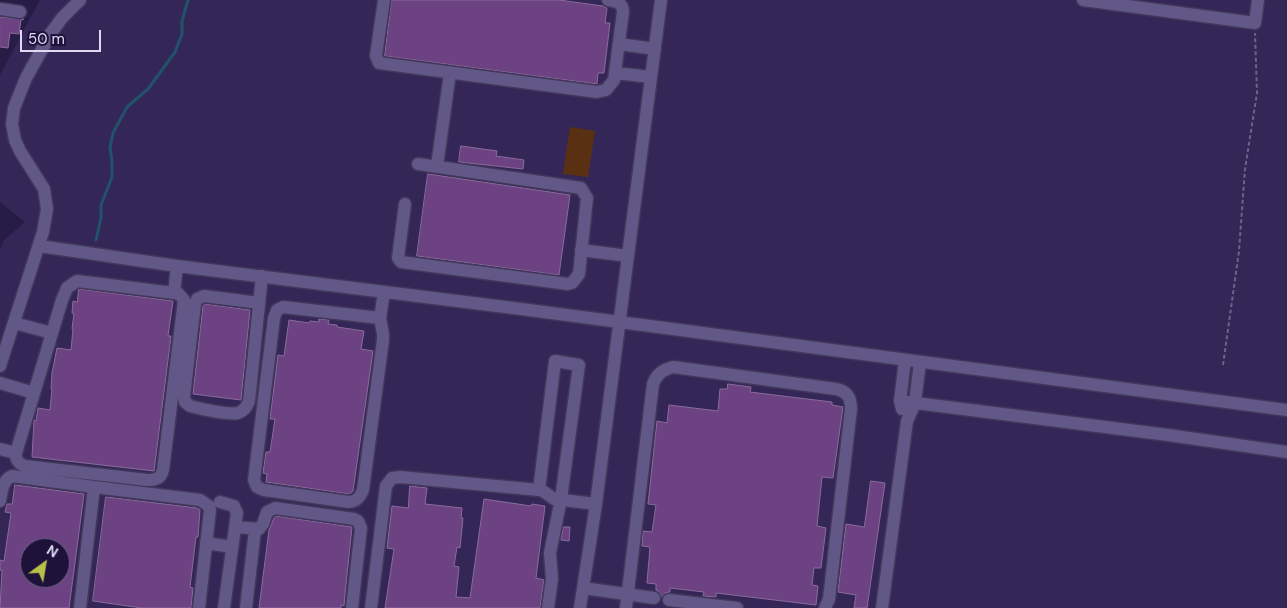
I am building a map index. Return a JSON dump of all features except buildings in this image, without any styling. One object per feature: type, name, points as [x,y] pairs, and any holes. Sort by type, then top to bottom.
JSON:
[{"type":"street","points":[[0,366],[39,246],[46,221],[47,209],[46,194],[41,183],[17,146],[12,129],[12,116],[26,78],[51,33],[62,18],[80,0]]},
{"type":"street","points":[[384,0],[376,56],[377,61],[382,64],[597,92],[610,88],[616,73],[623,8],[619,2],[608,0]]},
{"type":"street","points":[[580,608],[596,504],[661,0]]},
{"type":"street","points":[[1084,0],[1255,23],[1258,0]]},
{"type":"street","points":[[0,9],[20,12]]},
{"type":"street","points":[[619,44],[655,49]]},
{"type":"street","points":[[436,166],[450,73]]},
{"type":"street","points":[[616,73],[651,77]]},
{"type":"street","points":[[405,204],[398,258],[403,263],[568,284],[572,283],[579,274],[587,198],[581,188],[418,164]]},
{"type":"street","points":[[39,246],[177,266],[1287,410]]},
{"type":"street","points":[[582,250],[628,256]]},
{"type":"street","points":[[174,293],[177,266]]},
{"type":"street","points":[[259,303],[204,296],[197,299],[184,397],[190,406],[233,413],[240,412],[246,408],[249,401],[262,276]]},
{"type":"street","points":[[77,281],[174,293],[182,296],[184,302],[164,460],[160,476],[156,479],[147,480],[25,466],[18,462],[16,453],[52,333],[70,284],[77,281]]},
{"type":"street","points":[[380,318],[283,307],[277,310],[274,318],[254,480],[257,487],[264,490],[350,502],[354,501],[361,494],[383,340],[380,318],[384,292]]},
{"type":"street","points":[[14,323],[52,333]]},
{"type":"street","points":[[905,360],[900,401],[907,421]]},
{"type":"street","points":[[539,490],[555,362],[579,365],[561,499],[550,553],[552,579],[548,608]]},
{"type":"street","points":[[882,608],[907,421],[915,403],[920,362]]},
{"type":"street","points":[[626,608],[653,384],[661,371],[673,368],[836,389],[843,391],[849,396],[851,409],[829,599],[825,608]]},
{"type":"street","points":[[0,383],[34,393]]},
{"type":"street","points":[[900,401],[1287,452]]},
{"type":"street","points":[[0,449],[16,453]]},
{"type":"street","points":[[0,502],[5,482],[7,478],[12,476],[205,502],[210,510],[199,608]]},
{"type":"street","points":[[371,608],[386,486],[390,479],[400,477],[539,490],[551,497],[596,504]]},
{"type":"street","points":[[80,608],[94,487]]},
{"type":"street","points":[[220,502],[230,504],[236,509],[224,608]]},
{"type":"street","points":[[235,527],[255,530],[262,527],[269,510],[275,508],[358,521],[361,528],[352,608]]},
{"type":"street","points":[[246,608],[255,530]]},
{"type":"street","points":[[206,543],[232,547]]},
{"type":"street","points":[[583,588],[654,598]]},
{"type":"street","points":[[670,600],[737,608]]},
{"type":"path","points":[[1223,365],[1239,251],[1245,169],[1257,93],[1255,23]]},
{"type":"shaded area","points":[[40,0],[1287,0],[1287,608],[0,608],[0,251],[3,241],[25,222],[0,202],[0,75]]},
{"type":"shaded area","points":[[570,127],[595,131],[588,177],[563,174]]},
{"type":"waterway","points":[[96,240],[101,218],[101,205],[112,177],[110,147],[113,133],[127,107],[148,89],[175,52],[182,34],[182,21],[188,0]]}]
